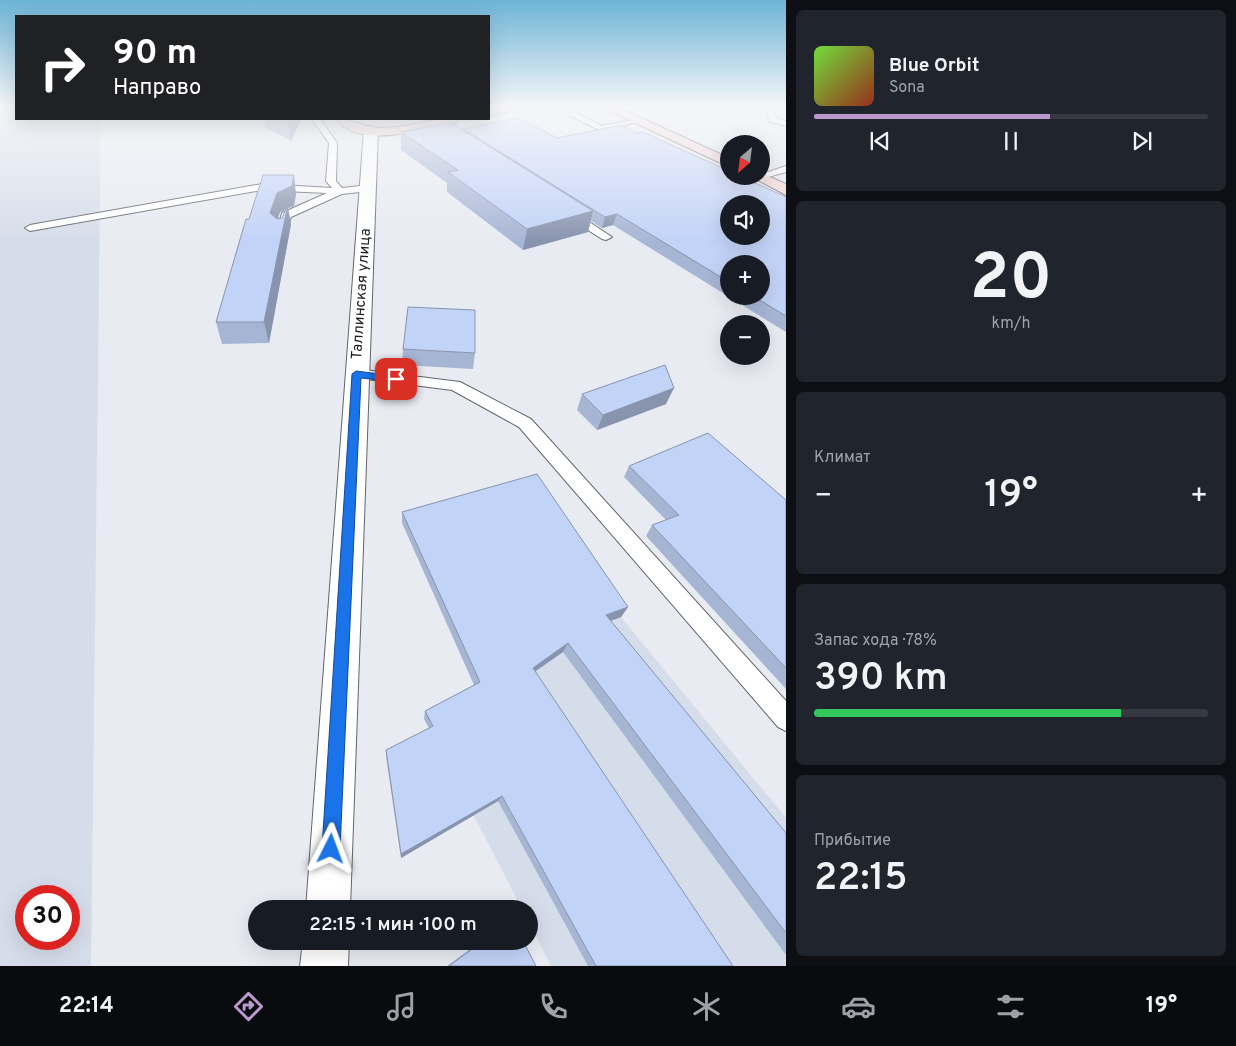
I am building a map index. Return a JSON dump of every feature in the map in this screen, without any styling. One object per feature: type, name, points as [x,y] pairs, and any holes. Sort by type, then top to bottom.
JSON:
[{"type":"street","name":"Таллинская улица","points":[[328,900],[356,374],[371,151]]},
{"type":"street","points":[[703,151],[720,159]]},
{"type":"street","points":[[770,182],[786,190]]},
{"type":"street","points":[[324,966],[325,950]]},
{"type":"lane","points":[[333,151],[331,180],[340,191]]},
{"type":"lane","points":[[770,173],[786,169]]},
{"type":"lane","points":[[30,228],[262,187],[340,191],[369,188]]},
{"type":"lane","points":[[281,234],[286,215],[340,191]]},
{"type":"lane","points":[[565,210],[606,237]]},
{"type":"lane","points":[[356,374],[455,385],[525,423],[786,719]]},
{"type":"shaded area","points":[[0,151],[101,151],[91,966],[0,966]]},
{"type":"shaded area","points":[[621,617],[786,818],[786,966],[551,966],[538,941],[538,900],[517,900],[424,719]]},
{"type":"building","points":[[430,151],[497,151],[593,211],[527,229],[448,172],[458,170]]},
{"type":"building","points":[[499,151],[685,151],[720,167],[720,185],[760,185],[786,197],[786,316],[768,305],[770,305],[770,255],[720,255],[720,277],[617,214],[605,217]]},
{"type":"building","points":[[263,175],[294,175],[292,186],[277,193],[270,213],[277,219],[282,218],[288,204],[264,322],[216,322],[246,219],[249,219]]},
{"type":"building","points":[[408,307],[475,310],[475,353],[403,349]]},
{"type":"building","points":[[665,365],[674,388],[603,415],[582,394]]},
{"type":"building","points":[[708,433],[786,500],[786,668],[652,525],[679,515],[629,466]]},
{"type":"building","points":[[537,474],[628,607],[606,615],[786,833],[786,933],[568,643],[533,668],[733,966],[596,966],[502,796],[401,854],[386,750],[433,726],[425,711],[480,682],[402,512]]},
{"type":"building","points":[[471,950],[528,950],[536,966],[449,966]]},
{"type":"route","points":[[331,849],[356,374],[396,379]]}]
